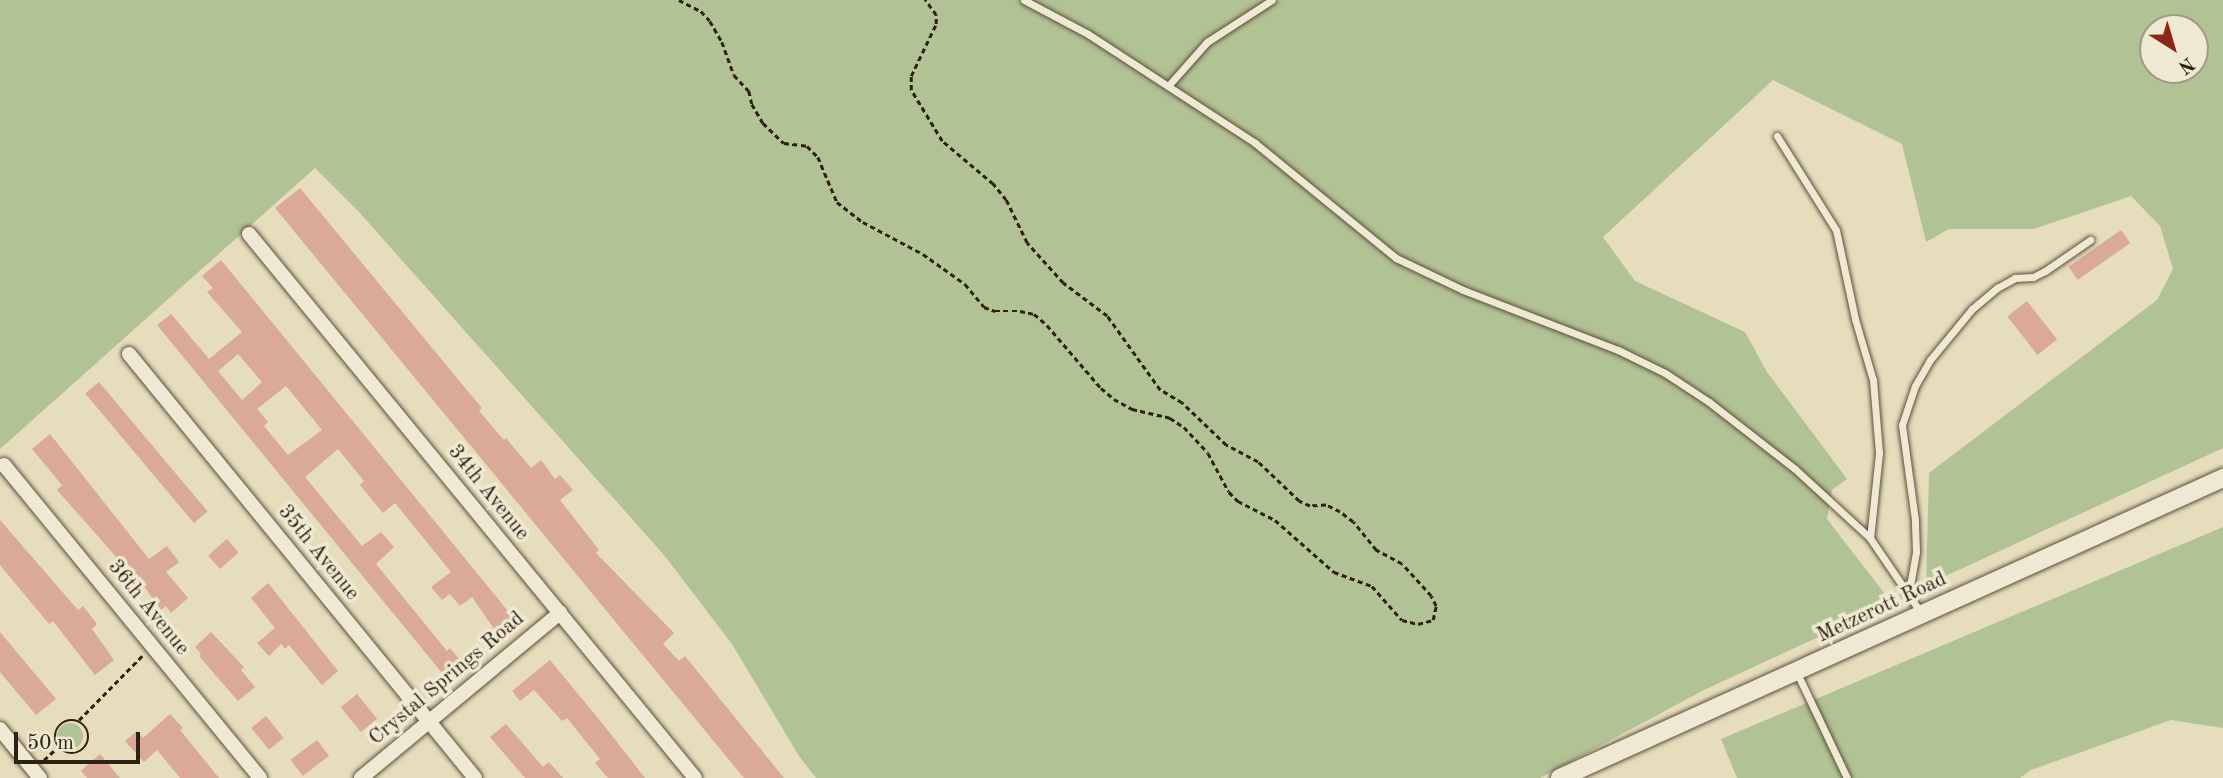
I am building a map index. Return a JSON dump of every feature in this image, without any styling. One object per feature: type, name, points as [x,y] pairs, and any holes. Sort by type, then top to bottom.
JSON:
[{"type":"street","name":"34th Avenue","points":[[249,234],[695,778]]},
{"type":"street","name":"35th Avenue","points":[[129,354],[475,778]]},
{"type":"street","name":"36th Avenue","points":[[4,465],[261,778]]},
{"type":"street","name":"Metzerott Road","points":[[1560,778],[2223,478]]},
{"type":"street","name":"Crystal Springs Road","points":[[360,778],[559,613]]},
{"type":"street","points":[[0,729],[40,778]]},
{"type":"lane","points":[[1024,0],[1088,34],[1255,143],[1396,258],[1463,290],[1618,351],[1665,373],[1710,402],[1796,469],[1870,538],[1883,553],[1921,614]]},
{"type":"lane","points":[[1168,86],[1207,42],[1272,0]]},
{"type":"lane","points":[[1777,136],[1836,230],[1855,319],[1873,380],[1879,453],[1870,538]]},
{"type":"lane","points":[[1908,597],[1916,552],[1912,488],[1903,446],[1902,425],[1915,386],[1930,360],[1972,309],[2015,278],[2033,277],[2045,271],[2090,240]]},
{"type":"lane","points":[[1797,673],[1847,778]]},
{"type":"path","points":[[679,0],[701,11],[710,21],[722,42],[734,75],[749,91],[752,104],[762,123],[784,143],[807,146],[818,157],[837,202],[863,222],[923,254],[965,284],[984,307],[995,311],[1034,314],[1114,399],[1132,410],[1170,418],[1184,427],[1208,453],[1229,492],[1238,501],[1275,520],[1334,572],[1372,586],[1402,620],[1418,624],[1433,620],[1436,606],[1432,596],[1402,564],[1376,550],[1340,512],[1326,505],[1310,506],[1299,501],[1258,462],[1226,445],[1182,403],[1160,390],[1107,316],[1063,283],[1027,243],[1006,201],[993,184],[942,141],[911,90],[911,76],[936,24],[936,15],[925,0]]},
{"type":"path","points":[[79,720],[87,728],[90,738],[85,748],[76,754],[65,753],[57,748],[54,735],[59,725],[68,719],[79,720],[107,695],[120,676],[152,646]]},
{"type":"green space","points":[[0,0],[2223,0],[2223,448],[1926,585],[1929,473],[2157,300],[2173,269],[2160,226],[2131,196],[2034,229],[1949,229],[1926,242],[1902,144],[1773,80],[1603,237],[1635,281],[1745,332],[1767,372],[1847,479],[1832,490],[1827,519],[1888,598],[1877,603],[1881,608],[1704,690],[1540,778],[816,778],[799,756],[732,644],[664,555],[359,212],[315,168],[0,449]]},
{"type":"green space","points":[[2223,527],[2223,728],[2171,720],[2031,770],[2020,778],[1737,778],[1721,739]]},
{"type":"green space","points":[[70,723],[79,727],[83,736],[79,745],[70,749],[61,745],[57,736],[61,727]]},
{"type":"building","points":[[300,188],[482,408],[479,411],[504,440],[506,438],[531,468],[541,460],[555,479],[560,475],[573,490],[560,500],[599,550],[596,553],[674,633],[663,644],[679,661],[685,656],[784,778],[744,778],[275,208]]},
{"type":"building","points":[[2121,230],[2130,243],[2078,280],[2069,267]]},
{"type":"building","points":[[221,260],[517,622],[499,636],[472,597],[460,606],[450,594],[442,600],[431,587],[451,572],[395,503],[383,513],[360,485],[364,481],[338,449],[305,477],[362,546],[381,532],[394,547],[376,564],[447,651],[450,648],[464,665],[447,679],[157,325],[171,314],[209,359],[242,332],[207,292],[213,288],[202,276]],"holes":[[[238,354],[262,382],[242,400],[218,371]],[[286,386],[322,430],[288,455],[264,426],[268,422],[257,409]]]},
{"type":"building","points":[[2027,301],[2057,340],[2037,355],[2007,316]]},
{"type":"building","points":[[99,382],[208,511],[194,523],[85,394]]},
{"type":"building","points":[[50,434],[149,559],[167,546],[179,562],[166,572],[188,598],[171,613],[166,606],[161,610],[123,557],[119,560],[57,490],[62,485],[32,449]]},
{"type":"building","points":[[0,520],[78,610],[83,606],[97,624],[92,629],[114,660],[95,675],[53,621],[49,624],[0,565]]},
{"type":"building","points":[[227,539],[239,553],[220,569],[208,555]]},
{"type":"building","points":[[268,583],[338,671],[322,685],[289,645],[285,649],[281,644],[269,656],[257,643],[275,628],[251,598]]},
{"type":"building","points":[[0,632],[56,699],[36,715],[0,672]]},
{"type":"building","points":[[211,632],[244,667],[241,670],[255,687],[238,701],[199,656],[201,654],[195,647]]},
{"type":"building","points":[[550,660],[645,778],[608,778],[595,763],[600,759],[567,718],[562,721],[534,690],[520,701],[512,691]]},
{"type":"building","points":[[357,694],[377,719],[361,732],[341,707]]},
{"type":"building","points":[[170,714],[219,778],[180,778],[157,750],[144,762],[125,741],[137,731],[143,738]]},
{"type":"building","points":[[266,716],[284,738],[269,750],[251,728]]},
{"type":"building","points":[[506,724],[543,767],[549,762],[563,778],[525,778],[490,737]]},
{"type":"building","points":[[317,740],[329,756],[303,776],[291,760]]},
{"type":"building","points":[[100,754],[120,778],[87,778],[81,771]]}]
